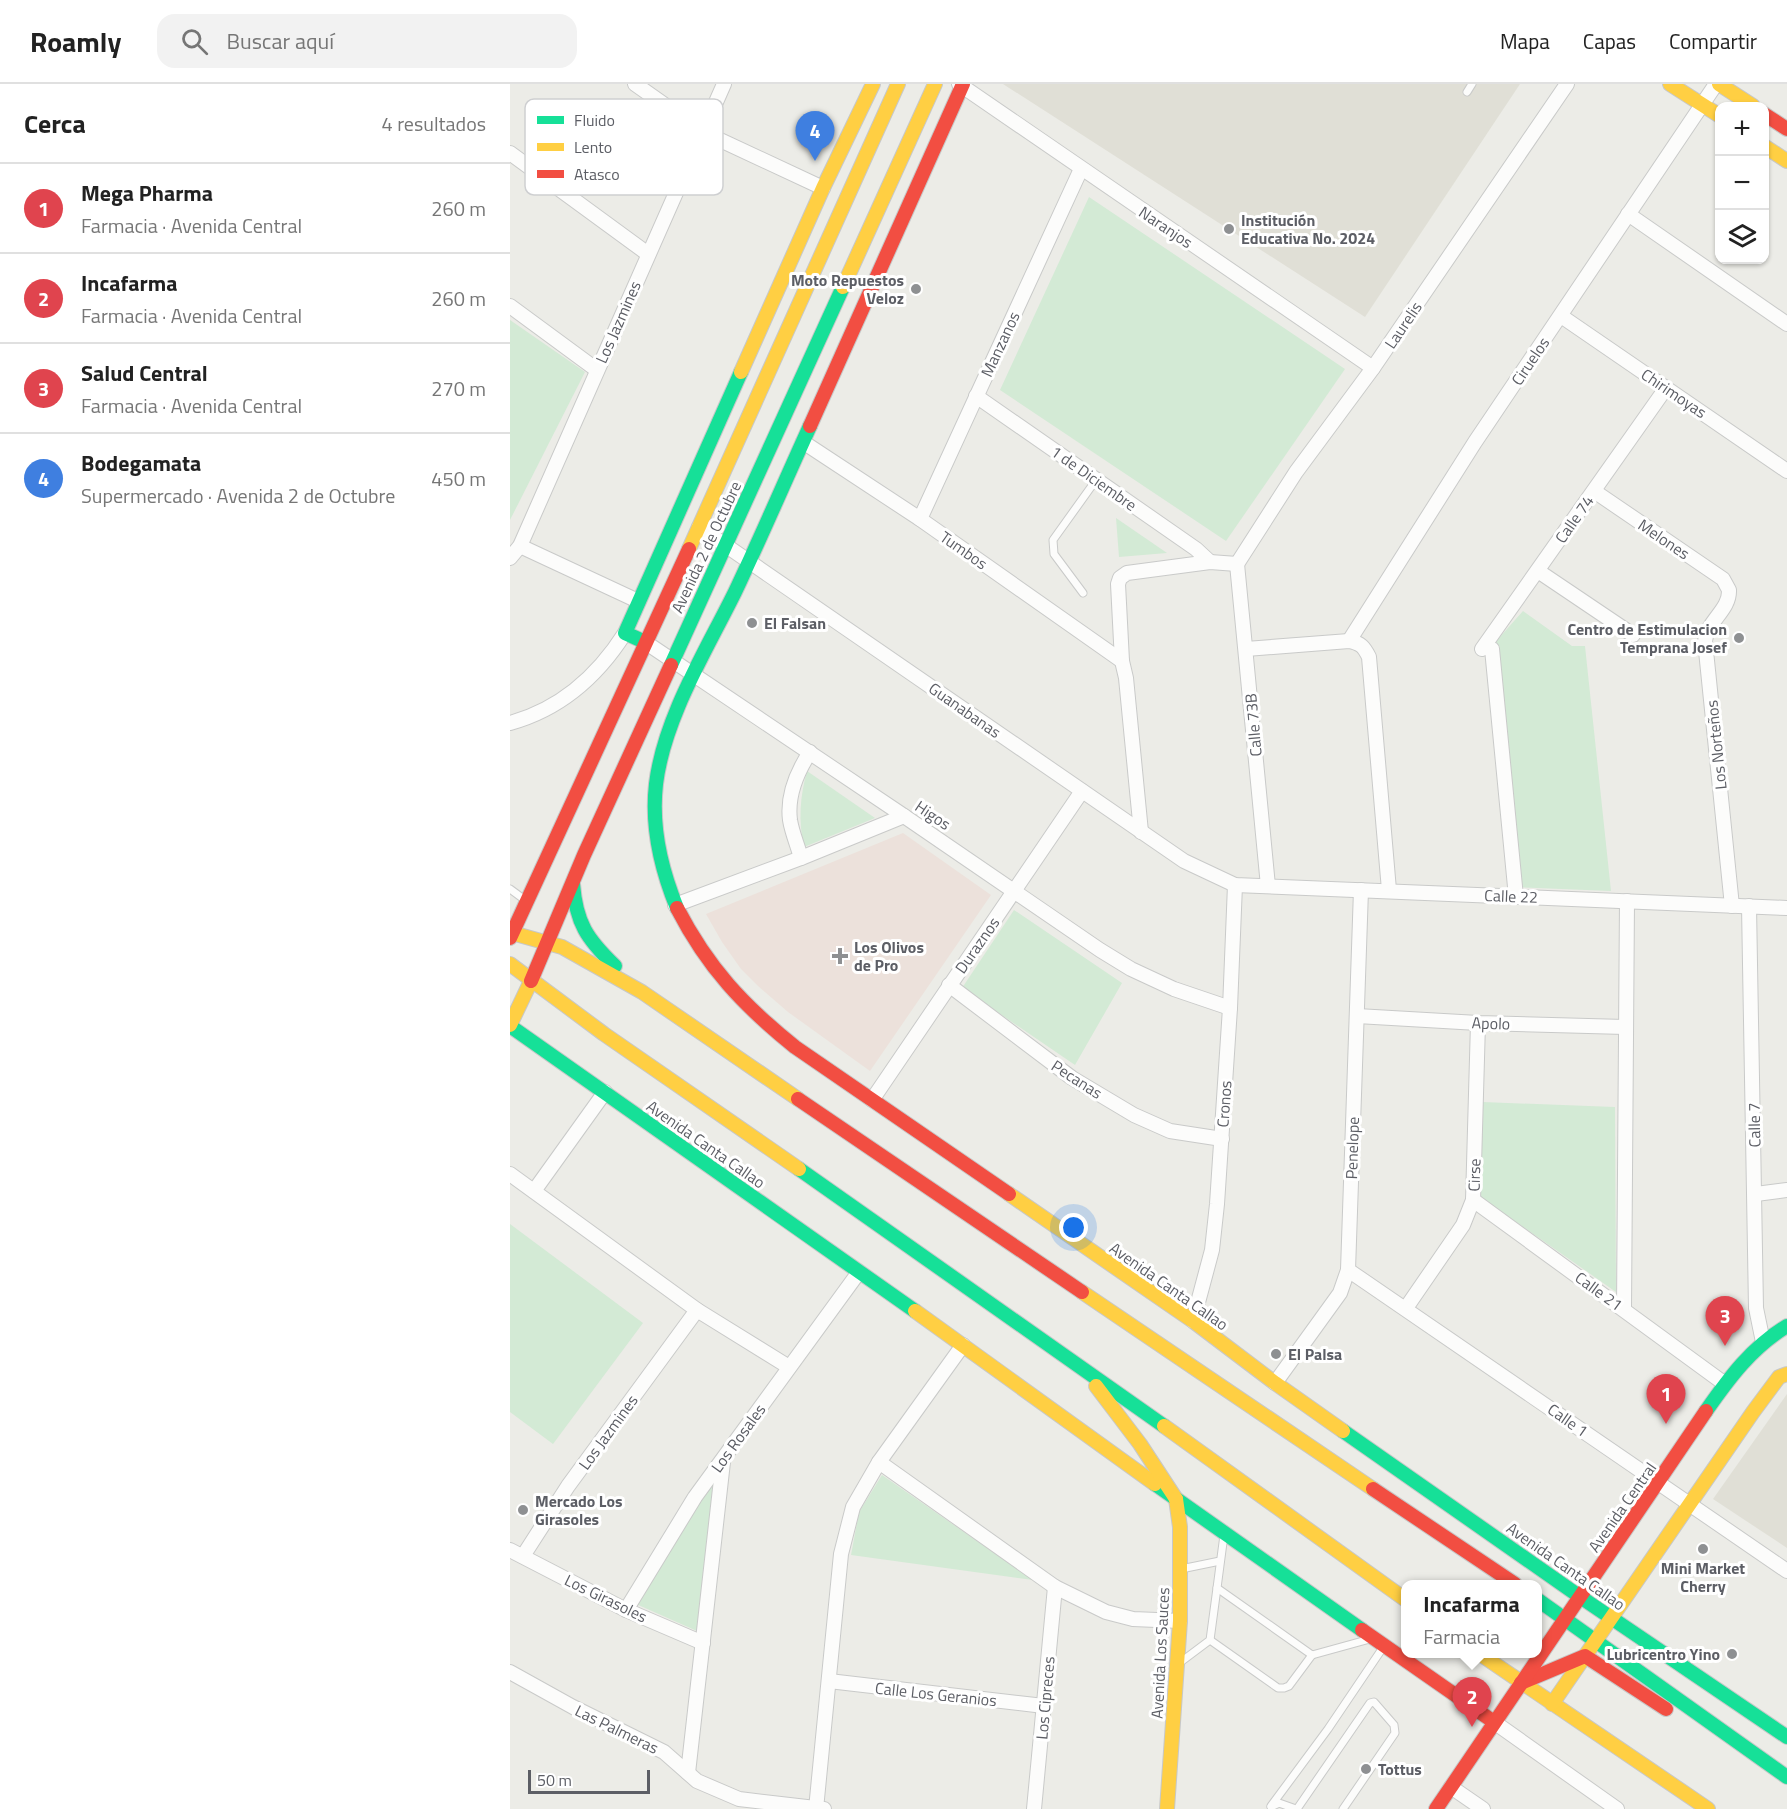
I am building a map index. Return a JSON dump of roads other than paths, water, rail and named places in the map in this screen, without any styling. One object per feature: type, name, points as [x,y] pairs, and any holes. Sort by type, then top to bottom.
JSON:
[{"type":"main road","points":[[625,633],[823,188],[873,84]]},
{"type":"main road","name":"Avenida 2 de Octubre","points":[[511,934],[699,527],[898,84]]},
{"type":"main road","name":"Avenida 2 de Octubre","points":[[510,1026],[549,942],[584,855],[935,84]]},
{"type":"main road","points":[[1670,84],[1715,113]]},
{"type":"main road","points":[[1718,84],[1747,102]]},
{"type":"main road","points":[[694,674],[749,562],[961,85]]},
{"type":"main road","points":[[1769,117],[1787,129]]},
{"type":"main road","points":[[1769,149],[1787,160]]},
{"type":"main road","name":"Higos","points":[[625,633],[645,642]]},
{"type":"main road","name":"Avenida Canta Callao","points":[[694,674],[669,728],[657,767],[657,839],[664,872],[675,905],[691,938],[710,967],[758,1018],[795,1047],[1193,1321],[1275,1383],[1579,1596],[1787,1737]]},
{"type":"main road","points":[[573,883],[574,905],[581,926],[591,943],[642,992]]},
{"type":"main road","points":[[511,934],[549,942],[577,954],[642,992],[1509,1580]]},
{"type":"main road","name":"Avenida Canta Callao","points":[[510,963],[531,981],[624,1048],[1073,1360],[1401,1596]]},
{"type":"main road","name":"Avenida Canta Callao","points":[[510,1026],[1401,1657]]},
{"type":"main road","name":"Avenida Central","points":[[1542,1652],[1725,1384],[1741,1363],[1763,1342],[1787,1326]]},
{"type":"main road","points":[[1073,1360],[1135,1437],[1176,1499]]},
{"type":"main road","points":[[1552,1704],[1689,1503],[1779,1377],[1787,1374]]},
{"type":"main road","name":"Avenida Los Sauces","points":[[1167,1809],[1180,1621],[1180,1527],[1176,1499]]},
{"type":"main road","points":[[1542,1603],[1787,1777]]},
{"type":"main road","points":[[1521,1683],[1585,1656]]},
{"type":"main road","points":[[1585,1656],[1676,1715],[1708,1722]]},
{"type":"main road","name":"Avenida Canta Callao","points":[[1403,1658],[1494,1722]]},
{"type":"main road","points":[[1487,1658],[1708,1809]]},
{"type":"main road","name":"Avenida Central","points":[[1436,1809],[1538,1658]]},
{"type":"street","points":[[635,84],[656,99]]},
{"type":"street","name":"Los Jazmines","points":[[717,99],[724,84]]},
{"type":"street","name":"Laurelis","points":[[1237,564],[1296,472],[1373,368],[1567,84]]},
{"type":"street","name":"Ciruelos","points":[[1349,641],[1475,442],[1718,84]]},
{"type":"street","name":"Naranjos","points":[[961,85],[1373,368]]},
{"type":"street","points":[[723,141],[823,188]]},
{"type":"street","points":[[510,153],[525,164]]},
{"type":"street","name":"Manzanos","points":[[920,519],[1081,169]]},
{"type":"street","points":[[567,195],[648,254]]},
{"type":"street","name":"Los Jazmines","points":[[510,558],[520,546],[675,195]]},
{"type":"street","points":[[1628,214],[1787,324]]},
{"type":"street","points":[[510,306],[597,370]]},
{"type":"street","name":"Chirimoyas","points":[[1561,316],[1787,471]]},
{"type":"street","name":"Calle 74","points":[[1516,897],[1487,649],[1538,571],[1666,388]]},
{"type":"street","name":"1 de Diciembre","points":[[976,396],[1196,549],[1210,562]]},
{"type":"street","name":"Tumbos","points":[[803,442],[920,519],[1122,661]]},
{"type":"street","name":"Melones","points":[[1594,491],[1723,579],[1730,590]]},
{"type":"street","name":"Guanabanas","points":[[699,527],[1184,861],[1235,885]]},
{"type":"street","points":[[520,546],[638,601]]},
{"type":"street","points":[[1141,832],[1126,678],[1122,661],[1118,584],[1120,578],[1127,573],[1210,562],[1237,564]]},
{"type":"street","name":"Calle 73B","points":[[1237,564],[1268,886]]},
{"type":"street","points":[[1538,571],[1633,635]]},
{"type":"street","name":"Los Norteños","points":[[1730,590],[1727,603],[1708,629],[1705,641],[1732,906]]},
{"type":"street","points":[[510,723],[528,718],[570,695],[609,658],[625,633]]},
{"type":"street","points":[[1246,649],[1349,641],[1363,646],[1369,657],[1389,890]]},
{"type":"street","name":"Higos","points":[[645,642],[1100,950],[1131,969],[1174,989],[1230,1008]]},
{"type":"street","points":[[801,858],[790,820],[790,799],[800,768],[810,752]]},
{"type":"street","name":"Duraznos","points":[[872,1100],[1082,791]]},
{"type":"street","points":[[675,905],[801,858],[904,816]]},
{"type":"street","name":"Calle 22","points":[[1235,885],[1787,908]]},
{"type":"street","name":"Cronos","points":[[1193,1321],[1212,1250],[1217,1204],[1230,1008],[1235,885]]},
{"type":"street","name":"Penelope","points":[[1275,1383],[1340,1293],[1348,1270],[1361,890]]},
{"type":"street","points":[[1624,1309],[1627,902]]},
{"type":"street","name":"Calle 7","points":[[1749,906],[1756,1194],[1756,1308],[1763,1342]]},
{"type":"street","name":"Pecanas","points":[[949,985],[1072,1078],[1134,1114],[1170,1131],[1222,1139]]},
{"type":"street","name":"Apolo","points":[[1357,1016],[1478,1023],[1625,1027]]},
{"type":"street","name":"Cirse","points":[[1406,1308],[1463,1225],[1473,1200],[1478,1023]]},
{"type":"street","points":[[534,1191],[605,1092]]},
{"type":"street","points":[[510,1174],[697,1310],[789,1367]]},
{"type":"street","points":[[1756,1194],[1787,1190]]},
{"type":"street","name":"Calle 21","points":[[1473,1200],[1725,1384]]},
{"type":"street","name":"Calle 1","points":[[1348,1270],[1787,1571]]},
{"type":"street","name":"Los Rosales","points":[[626,1610],[695,1497],[859,1272]]},
{"type":"street","name":"Los Jazmines","points":[[516,1553],[697,1310]]},
{"type":"street","points":[[819,1809],[841,1554],[853,1507],[879,1462],[963,1345]]},
{"type":"street","points":[[688,1773],[723,1460]]},
{"type":"street","points":[[879,1462],[1055,1587],[1106,1612],[1133,1619],[1180,1621]]},
{"type":"street","name":"Los Girasoles","points":[[516,1553],[626,1610],[703,1643]]},
{"type":"street","name":"Los Cipreces","points":[[1034,1809],[1055,1587]]},
{"type":"street","name":"Las Palmeras","points":[[510,1672],[573,1707],[664,1752],[697,1781],[739,1799],[819,1809]]},
{"type":"street","name":"Calle Los Geranios","points":[[829,1681],[1044,1706]]},
{"type":"street","name":"Avenida Canta Callao","points":[[1494,1722],[1617,1809]]},
{"type":"street","points":[[1451,1787],[1483,1809]]},
{"type":"lane","points":[[1467,92],[1472,84]]},
{"type":"lane","points":[[1083,592],[1054,554],[1052,547],[1053,540],[1096,480]]},
{"type":"lane","points":[[510,889],[527,901]]},
{"type":"lane","points":[[1178,1664],[1210,1640],[1224,1533]]},
{"type":"lane","points":[[1180,1570],[1220,1561]]},
{"type":"lane","points":[[1217,1588],[1312,1655]]},
{"type":"lane","points":[[1210,1640],[1278,1688],[1289,1686],[1312,1655],[1380,1642]]},
{"type":"lane","points":[[1270,1807],[1328,1729],[1380,1642]]},
{"type":"lane","points":[[1270,1807],[1284,1804],[1296,1809],[1372,1701],[1394,1725],[1395,1733],[1343,1809]]},
{"type":"place","name":"Bodegamata","points":[[815,161]]},
{"type":"place","name":"Institución Educativa No. 2024","points":[[1229,229]]},
{"type":"place","name":"Moto Repuestos Veloz","points":[[916,289]]},
{"type":"place","name":"El Falsan","points":[[752,623]]},
{"type":"place","name":"Centro de Estimulacion Temprana Josef","points":[[1739,638]]},
{"type":"place","name":"Los Olivos de Pro","points":[[840,956]]},
{"type":"place","name":"Salud Central","points":[[1725,1346]]},
{"type":"place","name":"El Palsa","points":[[1276,1354]]},
{"type":"place","name":"Mega Pharma","points":[[1666,1424]]},
{"type":"place","name":"Mercado Los Girasoles","points":[[523,1510]]},
{"type":"place","name":"Mini Market Cherry","points":[[1703,1549]]},
{"type":"place","name":"Lubricentro Yino","points":[[1732,1654]]},
{"type":"place","name":"Incafarma","points":[[1472,1727]]},
{"type":"place","name":"Tottus","points":[[1366,1769]]}]
